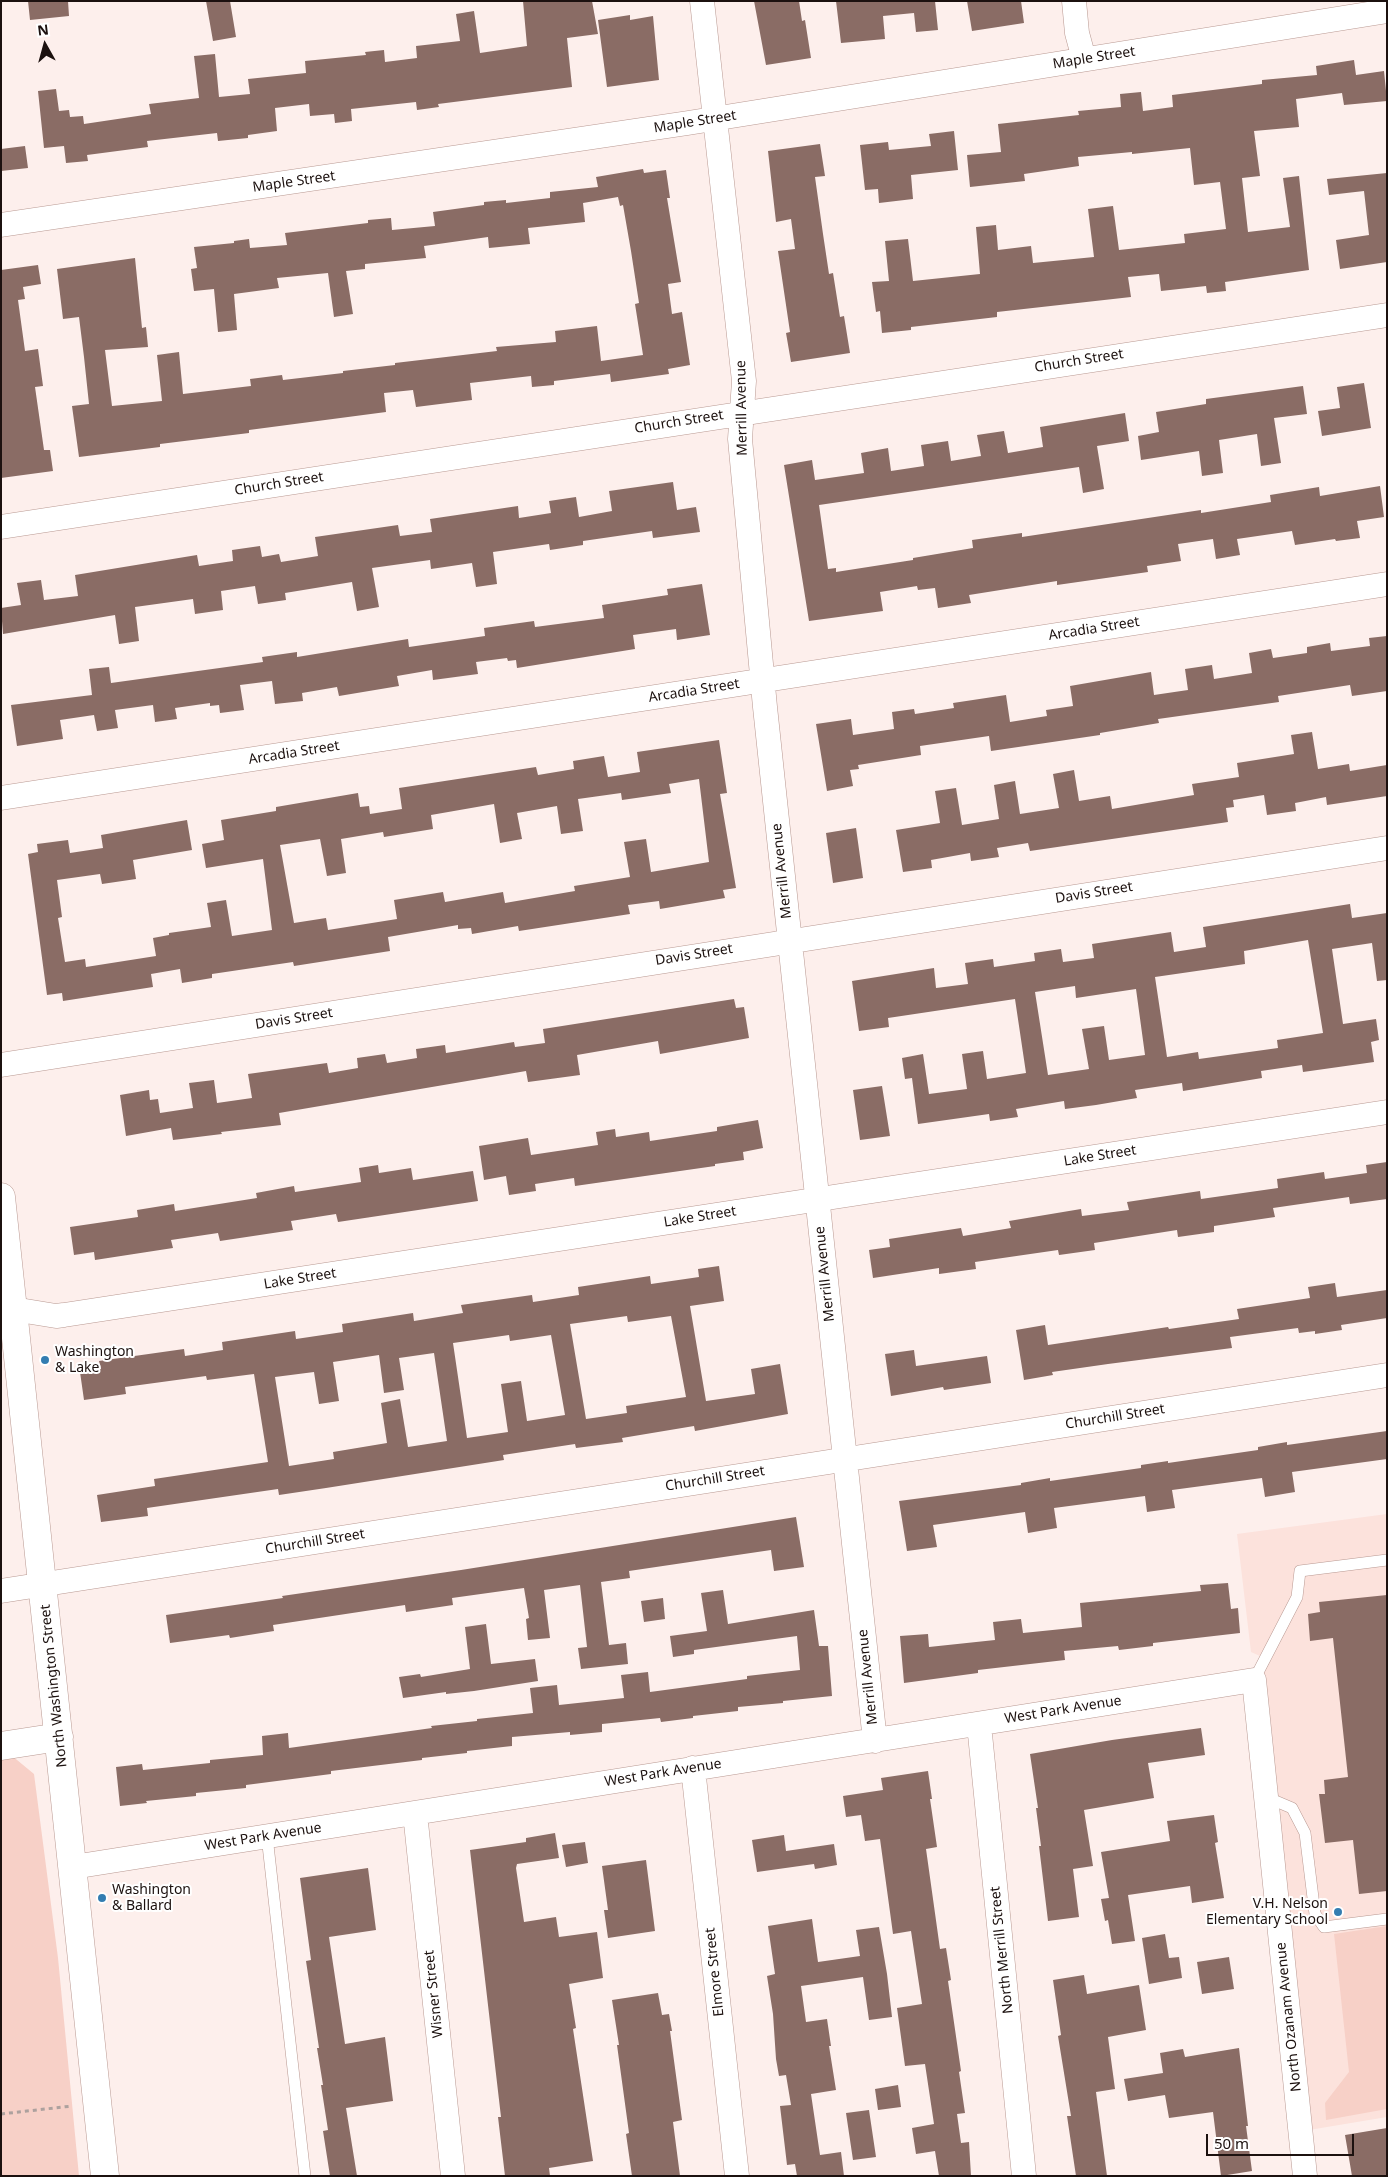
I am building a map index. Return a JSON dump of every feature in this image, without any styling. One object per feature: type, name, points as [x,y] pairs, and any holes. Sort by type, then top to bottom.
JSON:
[{"type":"street","name":"Merrill Avenue","points":[[702,1],[744,381],[740,439],[763,680],[875,1741]]},
{"type":"street","points":[[1074,1],[1077,33],[1084,59]]},
{"type":"street","name":"Maple Street","points":[[1,225],[714,119],[1387,11]]},
{"type":"street","name":"Church Street","points":[[1,527],[742,412],[1387,315]]},
{"type":"street","name":"Arcadia Street","points":[[1,798],[1387,584]]},
{"type":"street","name":"Davis Street","points":[[1,1065],[789,940],[1387,848]]},
{"type":"street","name":"Lake Street","points":[[7,1308],[56,1316],[64,1315],[1387,1112]]},
{"type":"street","name":"North Washington Street","points":[[1,1197],[7,1308],[43,1584],[105,2176]]},
{"type":"street","name":"Churchill Street","points":[[1,1591],[1387,1375]]},
{"type":"street","name":"West Park Avenue","points":[[73,1867],[1254,1680]]},
{"type":"street","name":"North Ozanam Avenue","points":[[1254,1680],[1305,2176]]},
{"type":"street","name":"North Merrill Street","points":[[979,1724],[1024,2176]]},
{"type":"street","points":[[1,1746],[59,1737]]},
{"type":"street","name":"Elmore Street","points":[[693,1768],[737,2176]]},
{"type":"street","name":"Wisner Street","points":[[415,1813],[454,2176]]},
{"type":"lane","points":[[1254,1680],[1297,1597],[1300,1571],[1387,1560]]},
{"type":"lane","points":[[1266,1797],[1292,1808],[1305,1834],[1315,1914],[1324,1927],[1387,1919]]},
{"type":"lane","points":[[267,1836],[305,2176]]},
{"type":"path","points":[[1,2114],[72,2106]]},
{"type":"shaded area","name":"V.H. Nelson Elementary School","points":[[1387,1514],[1387,2117],[1309,2130],[1269,1706],[1260,1656],[1251,1652],[1237,1534]]},
{"type":"shaded area","points":[[11,1755],[34,1774],[58,1958],[79,2176],[1,2176],[1,1757]]},
{"type":"shaded area","points":[[1387,1926],[1387,2109],[1326,2120],[1325,2103],[1349,2072],[1334,1934]]},
{"type":"building","points":[[28,1],[68,1],[69,16],[30,20]]},
{"type":"building","points":[[206,1],[230,1],[236,37],[213,41]]},
{"type":"building","points":[[523,1],[592,1],[598,34],[567,38],[572,87],[438,104],[439,107],[417,110],[416,102],[351,109],[352,121],[335,123],[334,114],[310,116],[309,104],[275,108],[277,131],[248,135],[248,138],[218,141],[217,133],[147,141],[148,147],[87,155],[88,161],[66,163],[64,146],[44,148],[38,91],[56,89],[59,111],[69,110],[70,117],[83,116],[84,124],[151,114],[149,104],[199,98],[194,56],[215,54],[219,97],[250,94],[248,79],[306,73],[305,61],[366,55],[365,52],[384,50],[385,62],[417,58],[416,46],[460,41],[456,14],[474,11],[480,53],[527,46]]},
{"type":"building","points":[[754,1],[799,1],[802,21],[805,20],[811,58],[766,65]]},
{"type":"building","points":[[836,1],[935,1],[938,30],[916,32],[914,13],[883,16],[885,39],[841,43]]},
{"type":"building","points":[[967,1],[1021,1],[1024,23],[972,31]]},
{"type":"building","points":[[630,15],[630,20],[653,16],[659,80],[607,87],[598,20]]},
{"type":"building","points":[[1354,60],[1356,75],[1384,71],[1387,101],[1344,105],[1342,93],[1296,99],[1299,127],[1254,131],[1260,176],[1242,178],[1248,232],[1290,227],[1283,178],[1299,176],[1309,270],[1225,282],[1226,291],[1207,293],[1206,286],[1161,291],[1159,274],[1128,277],[1131,297],[997,312],[997,317],[911,327],[911,330],[882,333],[880,311],[876,312],[872,282],[889,281],[885,241],[908,239],[913,281],[980,274],[976,227],[996,225],[998,250],[1031,246],[1033,263],[1094,257],[1088,209],[1113,206],[1119,250],[1185,243],[1184,234],[1226,229],[1220,182],[1194,185],[1190,148],[1078,157],[1079,166],[1024,174],[1025,181],[970,187],[967,155],[1001,152],[998,124],[1079,115],[1078,111],[1121,107],[1120,94],[1141,92],[1143,111],[1173,107],[1172,95],[1262,84],[1262,80],[1317,75],[1316,66]]},
{"type":"building","points":[[954,131],[958,170],[911,175],[913,199],[879,203],[878,189],[865,190],[860,145],[888,142],[889,150],[931,146],[929,134]]},
{"type":"building","points":[[820,144],[825,176],[815,177],[823,234],[829,274],[833,273],[840,317],[844,316],[850,353],[791,362],[786,333],[790,332],[778,251],[795,249],[791,219],[776,222],[768,151]]},
{"type":"building","points":[[25,146],[28,168],[1,171],[1,149]]},
{"type":"building","points":[[643,169],[644,173],[666,170],[670,198],[667,198],[681,282],[668,284],[672,314],[682,312],[690,365],[668,369],[669,374],[611,382],[610,374],[554,381],[554,385],[532,387],[531,376],[470,383],[472,400],[416,407],[413,390],[384,393],[386,412],[249,430],[249,433],[160,444],[160,447],[79,457],[72,406],[89,404],[84,357],[79,317],[63,319],[57,269],[135,258],[142,328],[146,327],[148,347],[105,350],[112,406],[162,401],[157,355],[179,352],[183,394],[251,386],[250,379],[282,375],[283,380],[343,373],[343,371],[395,365],[395,363],[497,351],[496,347],[556,342],[555,331],[597,326],[601,361],[643,355],[635,304],[639,303],[631,251],[623,205],[620,206],[618,197],[583,203],[585,222],[528,228],[530,244],[489,248],[488,237],[424,246],[426,258],[365,264],[365,269],[346,271],[353,314],[334,317],[328,273],[277,278],[279,288],[234,294],[237,330],[218,332],[214,289],[194,291],[191,269],[197,268],[194,247],[234,243],[234,241],[249,239],[250,248],[287,245],[285,233],[368,223],[368,220],[391,218],[392,230],[435,226],[433,212],[484,205],[484,202],[506,200],[506,203],[550,198],[550,192],[598,187],[596,177]]},
{"type":"building","points":[[1387,173],[1387,262],[1340,269],[1336,240],[1369,235],[1364,191],[1329,195],[1327,179]]},
{"type":"building","points":[[38,265],[41,284],[23,287],[25,299],[18,300],[25,351],[38,349],[43,386],[35,387],[44,450],[50,450],[53,471],[1,478],[1,270]]},
{"type":"building","points":[[1364,383],[1371,428],[1322,436],[1318,411],[1340,408],[1337,387]]},
{"type":"building","points":[[1303,386],[1307,414],[1274,418],[1281,463],[1261,466],[1257,434],[1219,440],[1223,473],[1202,476],[1199,451],[1141,460],[1138,436],[1159,432],[1156,412],[1206,404],[1206,399]]},
{"type":"building","points":[[1125,413],[1129,441],[1097,446],[1104,489],[1083,493],[1079,467],[819,505],[828,569],[836,568],[836,572],[973,548],[972,540],[1022,533],[1022,537],[1201,510],[1201,513],[1271,502],[1270,495],[1319,487],[1320,496],[1380,486],[1384,517],[1357,521],[1360,538],[1336,541],[1335,539],[1295,545],[1292,531],[1237,539],[1240,555],[1216,559],[1213,539],[1178,544],[1181,561],[1147,566],[1148,572],[1057,585],[1057,581],[969,595],[971,603],[938,608],[935,588],[918,590],[917,586],[880,592],[883,611],[809,621],[784,465],[812,460],[815,480],[864,473],[861,453],[888,448],[891,471],[924,466],[921,445],[948,441],[951,461],[981,456],[977,435],[1004,431],[1008,453],[1043,447],[1040,427]]},
{"type":"building","points":[[673,482],[677,510],[696,507],[700,532],[653,538],[652,531],[583,541],[583,545],[550,550],[549,544],[493,552],[497,584],[476,587],[472,563],[431,569],[430,560],[372,568],[379,607],[357,611],[352,582],[285,593],[286,600],[258,604],[255,586],[221,591],[223,610],[195,614],[193,599],[135,607],[139,641],[119,644],[115,615],[3,634],[1,608],[21,605],[17,583],[41,580],[44,600],[78,596],[75,575],[197,555],[199,566],[233,561],[232,550],[260,546],[262,557],[279,554],[281,562],[318,556],[315,537],[398,525],[400,536],[432,532],[430,519],[518,506],[519,518],[551,513],[549,501],[576,497],[579,517],[612,511],[609,491]]},
{"type":"building","points":[[702,584],[710,635],[677,640],[676,629],[633,635],[635,649],[517,668],[516,660],[508,661],[507,658],[476,662],[478,674],[433,680],[432,670],[397,676],[399,686],[339,696],[337,687],[302,693],[303,701],[275,704],[272,681],[240,685],[244,710],[220,713],[219,705],[210,706],[210,703],[175,708],[177,719],[155,722],[153,705],[115,710],[118,728],[97,731],[94,715],[60,720],[63,739],[17,746],[11,705],[92,695],[89,669],[109,667],[111,683],[263,662],[262,657],[297,652],[297,657],[408,639],[409,647],[485,636],[484,628],[534,621],[535,627],[604,618],[602,605],[668,595],[667,589]]},
{"type":"building","points":[[1387,636],[1387,691],[1352,696],[1350,685],[1278,696],[1279,702],[1158,719],[1159,723],[1100,733],[1100,735],[991,751],[989,736],[920,746],[921,755],[858,765],[859,769],[850,770],[853,786],[827,791],[816,724],[851,719],[853,735],[894,729],[892,712],[914,709],[915,714],[954,708],[953,703],[1006,695],[1010,722],[1047,716],[1046,710],[1073,706],[1070,686],[1151,672],[1154,695],[1188,690],[1185,669],[1212,665],[1214,679],[1252,673],[1249,653],[1271,649],[1273,658],[1307,653],[1307,647],[1330,643],[1331,651],[1370,646],[1369,638]]},
{"type":"building","points":[[1312,732],[1318,769],[1349,764],[1350,771],[1387,765],[1387,796],[1327,805],[1326,797],[1295,803],[1296,811],[1267,815],[1264,795],[1233,800],[1234,807],[1226,808],[1228,822],[1030,851],[1028,843],[997,848],[999,857],[971,861],[970,853],[931,860],[932,868],[903,872],[896,830],[940,823],[935,791],[956,788],[962,825],[999,819],[994,785],[1015,781],[1020,814],[1059,808],[1053,774],[1074,770],[1079,801],[1110,796],[1112,809],[1194,795],[1192,784],[1239,777],[1237,763],[1294,754],[1291,735]]},
{"type":"building","points":[[719,740],[727,793],[720,794],[736,888],[723,890],[725,898],[660,909],[659,901],[628,905],[630,914],[519,931],[518,926],[472,934],[471,928],[458,929],[458,925],[388,937],[390,951],[294,966],[293,962],[212,974],[212,978],[182,983],[180,969],[151,974],[153,987],[63,1001],[62,993],[47,995],[28,854],[38,852],[37,844],[68,840],[70,853],[103,848],[101,835],[187,820],[192,850],[133,860],[136,879],[102,884],[100,874],[57,880],[62,917],[58,918],[65,962],[85,959],[86,967],[156,956],[153,938],[169,935],[169,933],[211,927],[207,903],[226,900],[232,936],[272,930],[263,859],[206,868],[202,844],[224,840],[221,820],[276,811],[276,807],[358,793],[360,807],[369,806],[370,814],[402,809],[399,788],[536,767],[538,775],[574,769],[573,761],[604,756],[608,777],[640,772],[637,752]],"holes":[[[699,779],[709,862],[651,872],[646,839],[624,842],[630,877],[574,886],[575,891],[505,903],[503,892],[445,902],[443,892],[394,900],[397,919],[328,930],[326,918],[294,923],[280,845],[320,839],[327,876],[346,873],[341,839],[383,832],[384,837],[433,829],[431,815],[494,804],[500,843],[522,839],[517,813],[557,806],[561,834],[583,831],[578,799],[621,793],[622,800],[671,793],[669,784]]]},
{"type":"building","points":[[856,828],[863,878],[833,883],[826,833]]},
{"type":"building","points":[[1350,904],[1352,918],[1387,913],[1387,980],[1377,981],[1372,943],[1332,949],[1343,1024],[1376,1019],[1379,1040],[1371,1042],[1374,1062],[1303,1072],[1302,1065],[1261,1071],[1262,1078],[1183,1091],[1182,1083],[1135,1090],[1137,1098],[1065,1109],[1064,1101],[1016,1109],[1018,1117],[990,1121],[989,1114],[918,1124],[912,1078],[905,1079],[902,1058],[923,1054],[929,1094],[967,1089],[962,1054],[983,1051],[987,1079],[1026,1073],[1015,999],[888,1018],[889,1027],[859,1031],[852,981],[934,968],[936,988],[968,984],[965,963],[993,959],[994,967],[1035,961],[1034,953],[1061,949],[1063,962],[1094,958],[1092,944],[1171,932],[1174,952],[1206,947],[1203,927]],"holes":[[[1308,940],[1323,1033],[1277,1040],[1278,1048],[1199,1059],[1198,1052],[1167,1057],[1155,977],[1245,964],[1244,951]],[[1075,986],[1076,998],[1136,989],[1145,1055],[1109,1060],[1104,1026],[1082,1029],[1089,1069],[1048,1075],[1035,992]]]},
{"type":"building","points":[[734,999],[736,1008],[744,1007],[749,1038],[660,1054],[658,1041],[577,1055],[580,1075],[528,1082],[526,1071],[279,1113],[281,1125],[173,1140],[171,1128],[126,1136],[120,1095],[149,1090],[150,1100],[158,1099],[160,1113],[193,1108],[189,1083],[214,1080],[217,1103],[252,1098],[248,1074],[327,1063],[329,1073],[358,1068],[357,1058],[385,1054],[387,1063],[417,1058],[416,1049],[445,1045],[446,1053],[514,1042],[515,1047],[545,1043],[543,1029]]},
{"type":"building","points":[[882,1086],[890,1136],[860,1140],[853,1090]]},
{"type":"building","points":[[758,1120],[763,1148],[743,1152],[744,1160],[715,1164],[715,1166],[575,1186],[574,1178],[535,1184],[536,1191],[509,1195],[506,1176],[484,1180],[479,1146],[528,1138],[531,1155],[598,1145],[596,1132],[615,1129],[616,1137],[649,1132],[650,1141],[717,1131],[717,1127]]},
{"type":"building","points":[[1387,1162],[1387,1199],[1350,1204],[1349,1197],[1273,1208],[1275,1217],[1214,1226],[1214,1232],[1178,1237],[1177,1230],[1094,1243],[1095,1250],[1059,1255],[1058,1250],[975,1262],[976,1269],[939,1274],[939,1268],[873,1278],[869,1250],[890,1247],[889,1239],[961,1228],[963,1236],[1011,1228],[1009,1221],[1081,1209],[1082,1216],[1129,1210],[1127,1202],[1200,1191],[1201,1199],[1278,1188],[1277,1179],[1324,1172],[1325,1179],[1367,1173],[1366,1165]]},
{"type":"building","points":[[378,1165],[379,1173],[411,1168],[413,1180],[473,1171],[478,1201],[338,1222],[336,1214],[291,1221],[293,1230],[220,1241],[218,1233],[171,1240],[173,1248],[95,1260],[94,1252],[74,1255],[70,1227],[138,1217],[137,1210],[174,1204],[175,1211],[257,1198],[256,1193],[294,1186],[295,1192],[361,1182],[359,1168]]},
{"type":"building","points":[[719,1266],[724,1301],[690,1306],[706,1401],[755,1394],[751,1369],[780,1364],[788,1414],[695,1431],[694,1426],[622,1438],[623,1442],[576,1448],[575,1444],[503,1455],[504,1460],[279,1495],[278,1489],[147,1508],[148,1516],[101,1522],[97,1495],[155,1486],[154,1479],[268,1462],[254,1374],[207,1380],[206,1376],[125,1387],[126,1394],[84,1400],[80,1372],[101,1369],[99,1361],[184,1349],[185,1356],[223,1350],[222,1342],[295,1331],[296,1339],[343,1332],[342,1324],[413,1313],[414,1321],[463,1313],[461,1305],[532,1295],[533,1302],[579,1295],[578,1287],[650,1276],[651,1284],[699,1277],[698,1269]],"holes":[[[627,1316],[628,1322],[671,1316],[686,1397],[626,1406],[627,1413],[586,1419],[570,1324]],[[509,1335],[510,1341],[551,1335],[565,1415],[527,1421],[521,1381],[501,1384],[508,1432],[467,1438],[453,1343]],[[434,1353],[447,1441],[408,1447],[400,1399],[381,1403],[387,1443],[333,1452],[334,1459],[289,1466],[275,1377],[314,1372],[319,1404],[339,1401],[333,1362],[379,1355],[384,1393],[404,1390],[399,1358]]]},
{"type":"building","points":[[1335,1283],[1337,1297],[1387,1290],[1387,1318],[1341,1325],[1342,1330],[1315,1334],[1315,1331],[1299,1333],[1298,1328],[1230,1337],[1232,1348],[1052,1372],[1053,1375],[1024,1380],[1016,1330],[1045,1325],[1048,1345],[1168,1327],[1169,1329],[1239,1319],[1237,1309],[1310,1298],[1308,1287]]},
{"type":"building","points":[[914,1350],[916,1366],[987,1356],[991,1383],[944,1390],[943,1387],[891,1396],[885,1354]]},
{"type":"building","points":[[1387,1431],[1387,1459],[1292,1472],[1295,1492],[1265,1497],[1262,1478],[1172,1490],[1175,1508],[1147,1512],[1145,1496],[1054,1508],[1057,1528],[1028,1533],[1025,1512],[933,1525],[937,1547],[907,1551],[899,1501],[1021,1485],[1021,1483],[1050,1478],[1050,1481],[1141,1468],[1141,1465],[1258,1450],[1258,1447],[1287,1442],[1287,1445]]},
{"type":"building","points":[[796,1517],[804,1567],[774,1571],[771,1550],[629,1571],[630,1578],[601,1582],[609,1645],[626,1643],[628,1664],[581,1669],[578,1648],[587,1647],[580,1585],[544,1590],[550,1638],[528,1640],[526,1619],[529,1618],[524,1588],[452,1598],[453,1605],[406,1612],[405,1605],[273,1625],[274,1631],[230,1638],[229,1635],[170,1643],[166,1615]]},
{"type":"building","points":[[1228,1583],[1231,1609],[1238,1608],[1240,1633],[1153,1643],[1153,1646],[1119,1650],[1118,1646],[1064,1651],[1065,1660],[978,1670],[978,1673],[904,1683],[900,1636],[928,1634],[929,1647],[995,1640],[993,1622],[1021,1619],[1023,1633],[1082,1627],[1080,1603],[1201,1591],[1200,1585]]},
{"type":"building","points":[[723,1590],[728,1624],[814,1610],[819,1646],[828,1646],[832,1696],[738,1707],[738,1711],[661,1722],[660,1718],[602,1724],[602,1732],[570,1735],[570,1732],[512,1737],[512,1746],[422,1758],[422,1760],[331,1771],[331,1774],[246,1785],[246,1788],[196,1793],[196,1796],[146,1801],[147,1803],[120,1806],[116,1767],[142,1764],[143,1770],[210,1763],[210,1760],[263,1755],[262,1736],[288,1733],[289,1748],[432,1728],[431,1726],[477,1721],[477,1719],[533,1713],[530,1688],[557,1685],[559,1705],[624,1698],[621,1675],[648,1672],[650,1692],[747,1679],[747,1676],[800,1670],[797,1636],[694,1650],[694,1654],[673,1657],[670,1636],[707,1631],[701,1593]]},
{"type":"building","points":[[1387,1595],[1387,1891],[1359,1894],[1353,1840],[1325,1843],[1319,1794],[1325,1794],[1324,1780],[1348,1777],[1333,1638],[1310,1641],[1308,1614],[1320,1612],[1319,1602]]},
{"type":"building","points":[[663,1598],[665,1619],[644,1622],[641,1601]]},
{"type":"building","points":[[486,1624],[491,1664],[535,1659],[538,1681],[474,1691],[446,1694],[446,1692],[403,1698],[399,1677],[420,1674],[421,1677],[470,1669],[465,1627]]},
{"type":"building","points":[[1201,1728],[1205,1755],[1148,1763],[1154,1798],[1084,1810],[1093,1866],[1073,1869],[1079,1917],[1048,1921],[1039,1846],[1041,1846],[1036,1808],[1038,1808],[1030,1754],[1112,1740]]},
{"type":"building","points":[[928,1771],[937,1847],[926,1849],[940,1949],[946,1948],[951,1980],[948,1981],[965,2113],[957,2114],[961,2143],[969,2142],[971,2176],[939,2176],[935,2151],[916,2154],[912,2128],[934,2124],[925,2064],[905,2066],[897,2008],[922,2004],[911,1931],[893,1934],[880,1839],[865,1841],[861,1815],[846,1817],[843,1796],[883,1790],[881,1778]]},
{"type":"building","points":[[1214,1815],[1218,1842],[1215,1843],[1224,1898],[1192,1903],[1190,1886],[1128,1895],[1135,1941],[1112,1944],[1108,1920],[1105,1921],[1101,1899],[1109,1898],[1101,1852],[1170,1841],[1167,1821]]},
{"type":"building","points":[[555,1833],[559,1858],[517,1864],[516,1868],[524,1922],[556,1917],[559,1937],[597,1932],[603,1978],[569,1984],[576,2028],[573,2029],[593,2161],[549,2168],[550,2176],[505,2176],[498,2117],[501,2117],[470,1850],[526,1842],[526,1838]]},
{"type":"building","points":[[784,1835],[786,1851],[834,1844],[837,1865],[815,1869],[814,1864],[757,1872],[752,1840]]},
{"type":"building","points":[[585,1842],[588,1863],[566,1867],[562,1845]]},
{"type":"building","points":[[646,1860],[655,1931],[608,1938],[604,1910],[608,1910],[602,1866]]},
{"type":"building","points":[[368,1868],[376,1930],[329,1937],[345,2044],[385,2037],[393,2101],[346,2108],[357,2176],[330,2176],[323,2131],[328,2130],[321,2085],[323,2085],[317,2048],[319,2048],[306,1961],[311,1960],[300,1878]]},
{"type":"building","points":[[812,1919],[818,1962],[860,1956],[856,1930],[879,1927],[887,1974],[892,2017],[869,2020],[863,1977],[801,1986],[806,2022],[827,2019],[836,2090],[811,2094],[820,2155],[841,2152],[844,2176],[797,2176],[795,2164],[787,2165],[780,2106],[791,2105],[786,2075],[779,2076],[776,2059],[773,2014],[767,1976],[775,1974],[768,1926]]},
{"type":"building","points":[[1165,1934],[1169,1958],[1179,1957],[1182,1978],[1149,1984],[1142,1938]]},
{"type":"building","points":[[1229,1957],[1234,1989],[1202,1994],[1197,1962]]},
{"type":"building","points":[[1084,1975],[1087,1994],[1139,1985],[1146,2030],[1108,2037],[1115,2089],[1096,2092],[1107,2176],[1076,2176],[1067,2116],[1071,2116],[1058,2036],[1061,2035],[1053,1980]]},
{"type":"building","points":[[658,1993],[662,2015],[669,2014],[672,2031],[670,2031],[682,2120],[673,2122],[680,2176],[632,2176],[626,2134],[629,2133],[617,2045],[619,2045],[612,2000]]},
{"type":"building","points":[[1239,2048],[1252,2171],[1221,2176],[1213,2112],[1169,2118],[1165,2095],[1128,2101],[1124,2079],[1163,2073],[1160,2053],[1183,2049],[1185,2057]]},
{"type":"building","points":[[898,2085],[901,2107],[878,2110],[875,2089]]},
{"type":"building","points":[[869,2110],[876,2157],[853,2160],[846,2113]]},
{"type":"building","points":[[1387,2128],[1387,2176],[1352,2176],[1345,2135]]},
{"type":"place","name":"Washington & Lake","points":[[45,1360]]},
{"type":"place","name":"Washington & Ballard","points":[[102,1898]]},
{"type":"place","name":"V.H. Nelson Elementary School","points":[[1338,1912]]}]
